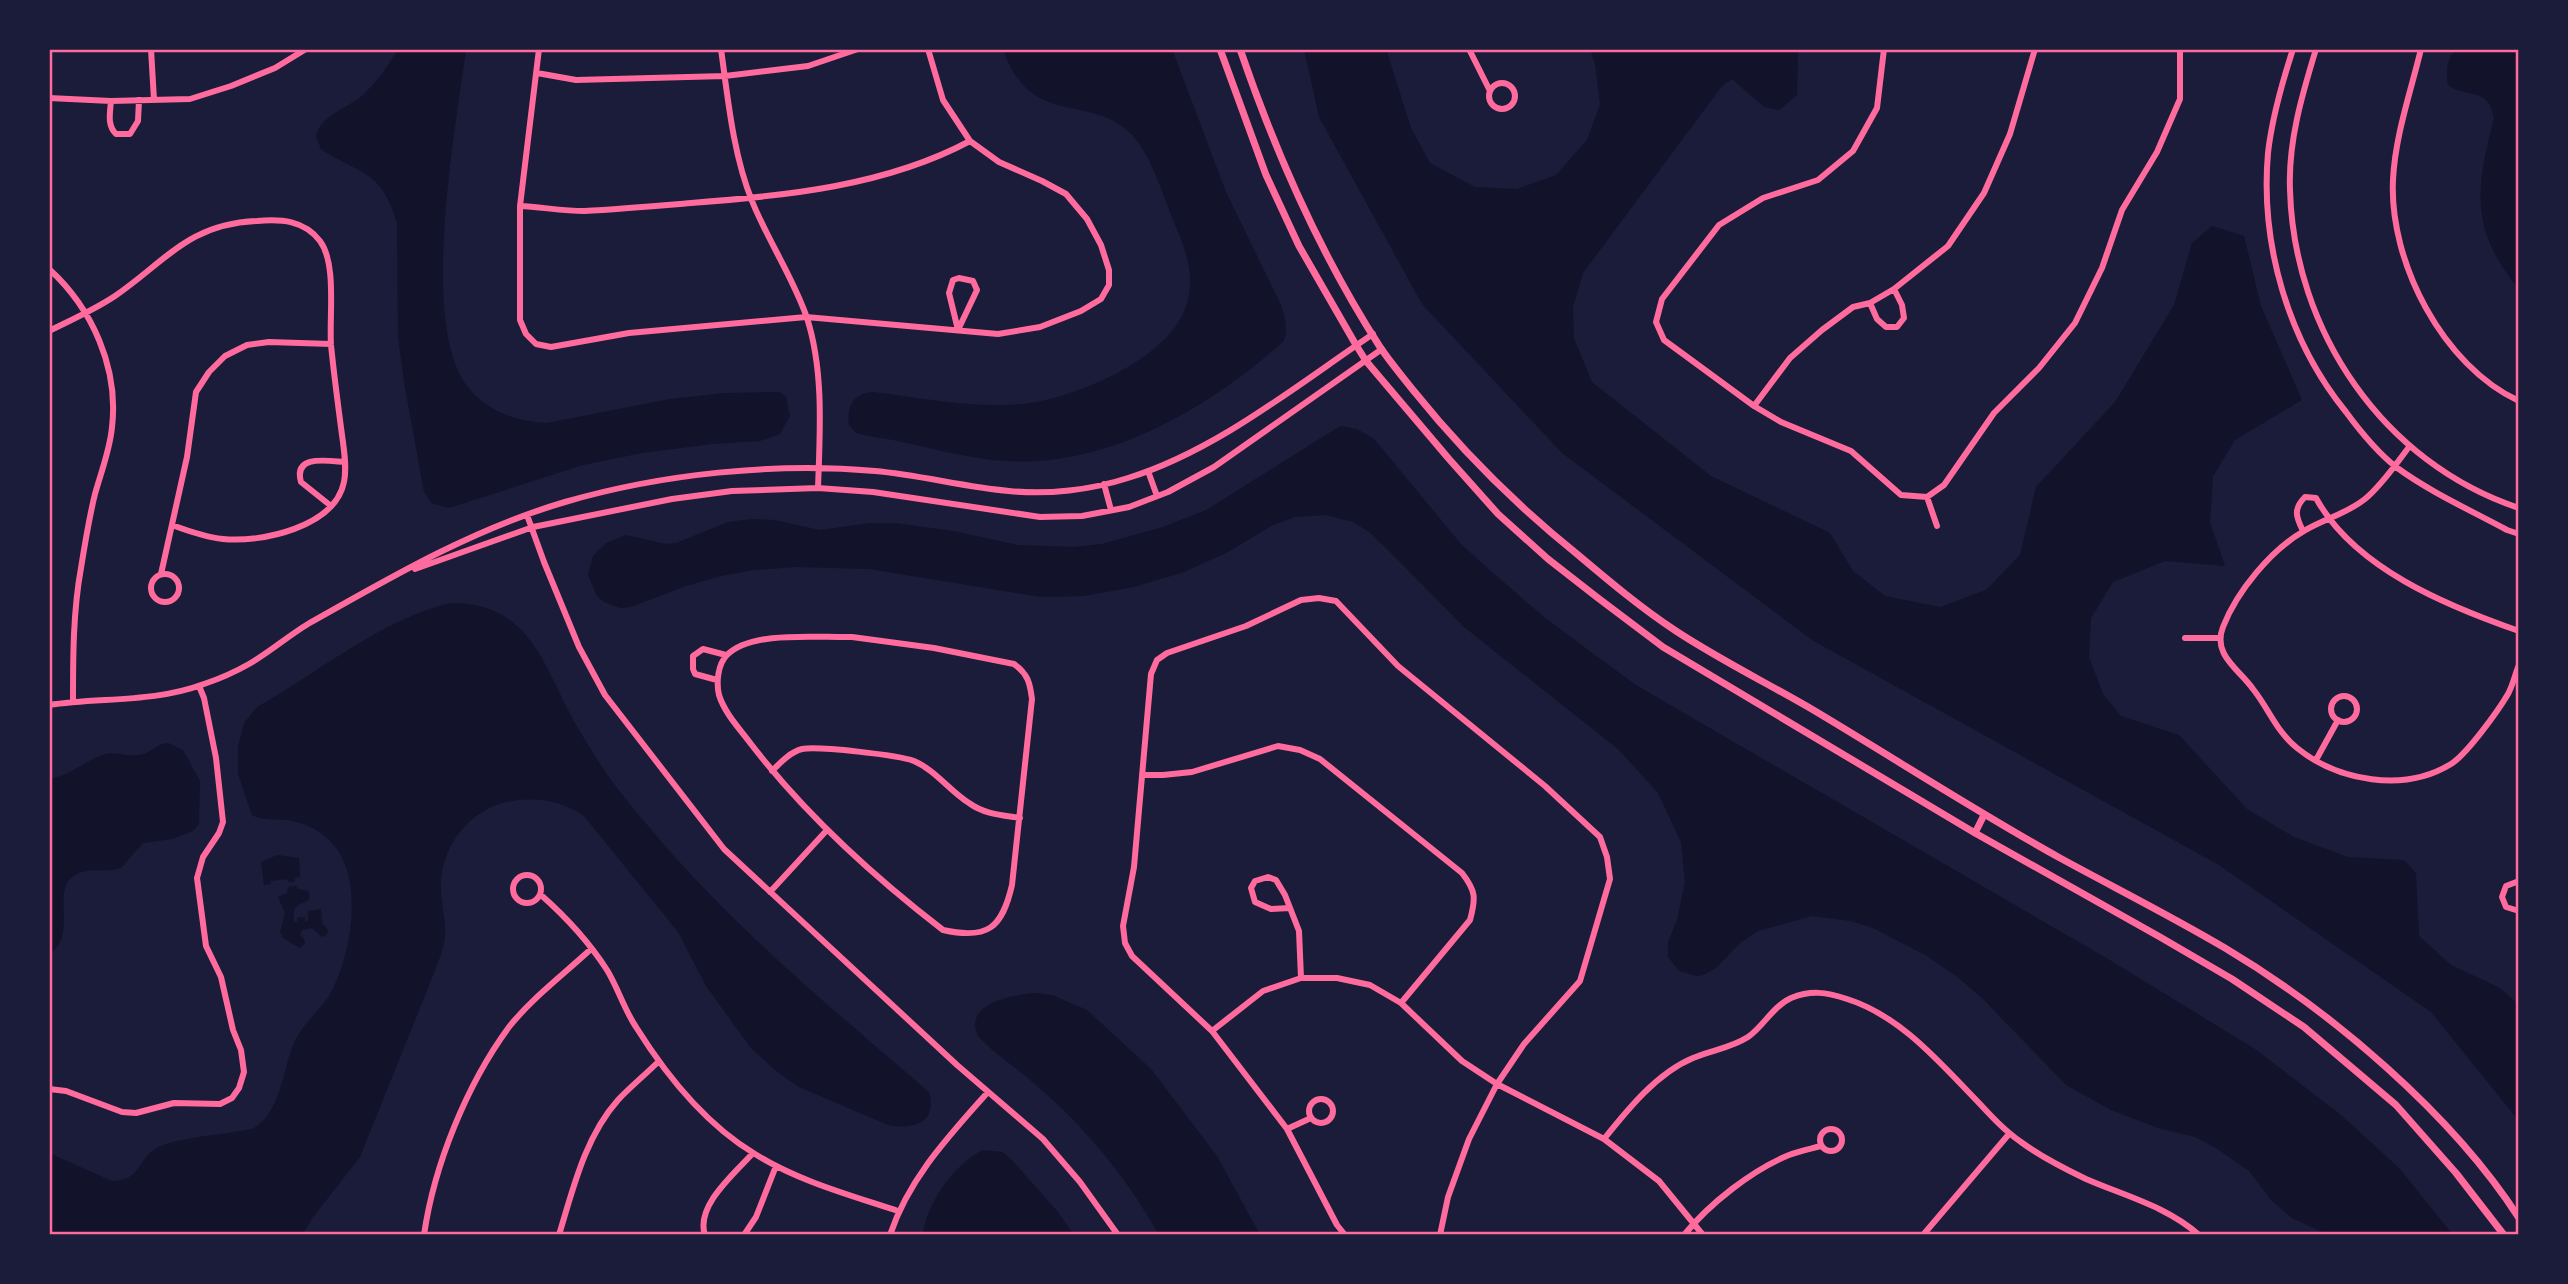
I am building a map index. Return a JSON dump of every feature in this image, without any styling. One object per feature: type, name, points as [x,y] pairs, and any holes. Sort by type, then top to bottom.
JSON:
[{"type":"street","points":[[151,49],[154,100]]},
{"type":"street","points":[[49,98],[111,101],[190,99],[275,68],[306,49]]},
{"type":"street","points":[[538,49],[520,206],[520,320],[526,334],[536,344],[551,348],[629,332],[806,317],[998,334],[1040,327],[1081,311],[1101,299],[1109,285],[1109,270],[1101,245],[1087,219],[1066,194],[999,162],[970,141],[943,100],[928,49]]},
{"type":"street","points":[[721,49],[738,153],[751,199],[806,317],[819,390],[818,488]]},
{"type":"street","points":[[537,73],[576,80],[725,76],[808,66],[858,49]]},
{"type":"street","points":[[1220,49],[1266,175],[1299,246],[1356,345],[1498,514],[1548,559],[1663,647],[1975,833],[2184,951],[2304,1027],[2396,1105],[2456,1173],[2504,1235]]},
{"type":"street","points":[[1240,49],[1264,121],[1293,188],[1338,277],[1382,349],[1447,432],[1514,500],[1613,584],[1674,630],[1984,815],[2228,950],[2357,1041],[2461,1144],[2519,1218]]},
{"type":"street","points":[[1469,49],[1490,91],[1491,101],[1498,108],[1508,107],[1515,100],[1514,90],[1507,83],[1497,84],[1490,91]]},
{"type":"street","points":[[1884,49],[1877,108],[1853,151],[1818,180],[1763,198],[1719,225],[1662,299],[1656,322],[1664,340],[1754,406],[1781,422],[1851,450],[1900,495],[1927,497],[1944,485],[1994,413],[2039,368],[2075,323],[2102,268],[2122,209],[2157,152],[2180,99],[2178,49]]},
{"type":"street","points":[[1754,406],[1790,358],[1814,337],[1853,307],[1870,303],[1894,289],[1948,246],[1984,193],[2010,134],[2035,49]]},
{"type":"street","points":[[2292,49],[2268,152],[2267,194],[2277,272],[2295,326],[2330,393],[2395,466],[2507,530],[2519,534]]},
{"type":"street","points":[[2316,49],[2296,123],[2290,190],[2296,251],[2311,302],[2326,338],[2342,368],[2368,405],[2409,447],[2465,483],[2519,508]]},
{"type":"street","points":[[2419,49],[2393,180],[2397,233],[2411,278],[2434,323],[2470,367],[2519,401]]},
{"type":"street","points":[[111,101],[111,130],[124,135],[130,134],[138,121],[139,100]]},
{"type":"street","points":[[520,206],[581,211],[751,199],[875,177],[943,155],[970,141]]},
{"type":"street","points":[[49,331],[116,295],[191,237],[220,226],[281,220],[313,232],[327,251],[331,344],[345,462],[344,483],[340,494],[331,506],[304,526],[281,533],[248,539],[220,539],[172,525]]},
{"type":"street","points":[[49,269],[63,281],[86,313],[106,360],[111,383],[113,424],[80,570],[73,634],[73,701]]},
{"type":"street","points":[[967,278],[975,284],[976,290],[958,330],[949,288],[955,279],[967,278]]},
{"type":"street","points":[[1870,303],[1877,319],[1886,327],[1897,327],[1904,318],[1902,305],[1894,289]]},
{"type":"street","points":[[49,705],[73,701],[144,699],[200,686],[249,664],[303,627],[485,529],[603,492],[673,479],[734,472],[819,468],[875,471],[1007,491],[1044,493],[1104,484],[1167,465],[1229,430],[1373,334]]},
{"type":"street","points":[[161,574],[170,574],[179,583],[177,596],[170,601],[160,601],[151,592],[151,583],[161,574],[187,457],[196,392],[209,372],[225,356],[247,345],[269,342],[331,344]]},
{"type":"street","points":[[397,575],[533,527],[732,491],[818,488],[926,499],[1040,517],[1082,516],[1129,507],[1214,467],[1382,349]]},
{"type":"street","points":[[2409,447],[2367,498],[2348,511],[2303,531],[2261,566],[2223,627],[2220,638],[2222,653],[2253,688],[2278,730],[2298,749],[2341,773],[2386,780],[2425,775],[2452,764],[2476,739],[2508,694],[2519,665]]},
{"type":"street","points":[[331,506],[301,482],[300,470],[304,464],[312,461],[345,462]]},
{"type":"street","points":[[1148,471],[1157,496]]},
{"type":"street","points":[[1104,484],[1111,510]]},
{"type":"street","points":[[1927,497],[1937,526]]},
{"type":"street","points":[[2303,531],[2295,515],[2297,504],[2305,497],[2316,498],[2328,520],[2367,558],[2473,615],[2519,631]]},
{"type":"street","points":[[527,515],[579,647],[605,695],[724,849],[1043,1139],[1080,1182],[1118,1235]]},
{"type":"street","points":[[1345,1235],[1337,1225],[1287,1129],[1212,1031],[1132,956],[1125,943],[1123,926],[1134,867],[1151,674],[1157,660],[1167,653],[1246,626],[1301,600],[1320,597],[1336,601],[1398,666],[1545,786],[1600,837],[1607,857],[1610,879],[1580,981],[1524,1044],[1497,1084],[1469,1139],[1448,1197],[1440,1235]]},
{"type":"street","points":[[852,637],[934,648],[1014,664],[1024,671],[1030,682],[1032,699],[1012,885],[1006,912],[994,926],[978,933],[961,934],[943,930],[827,830],[772,771],[728,714],[717,680],[726,655],[740,646],[764,638],[852,637]]},
{"type":"street","points":[[2185,638],[2220,638]]},
{"type":"street","points":[[717,680],[695,674],[693,656],[702,649],[726,655]]},
{"type":"street","points":[[49,1088],[66,1091],[122,1112],[136,1112],[174,1103],[220,1104],[232,1098],[239,1088],[244,1072],[241,1050],[233,1030],[221,977],[206,946],[197,878],[203,857],[223,822],[214,752],[200,686]]},
{"type":"street","points":[[2341,697],[2351,698],[2357,706],[2355,716],[2347,722],[2338,720],[2332,713],[2333,703],[2341,697]]},
{"type":"street","points":[[2316,760],[2338,720]]},
{"type":"street","points":[[1142,775],[1192,772],[1278,746],[1300,750],[1320,759],[1462,873],[1473,887],[1474,903],[1470,920],[1401,1003]]},
{"type":"street","points":[[772,771],[787,757],[802,749],[913,761],[928,769],[979,809],[989,814],[1020,818]]},
{"type":"street","points":[[1975,833],[1984,815]]},
{"type":"street","points":[[771,892],[827,830]]},
{"type":"street","points":[[541,895],[535,902],[522,902],[515,896],[514,883],[524,875],[533,876],[540,882],[541,895],[566,916],[607,971],[631,1019],[658,1062],[707,1117],[752,1153],[776,1166],[898,1212]]},
{"type":"street","points":[[1290,908],[1271,909],[1255,902],[1251,888],[1255,881],[1268,877],[1276,880],[1290,908],[1299,931],[1301,978]]},
{"type":"street","points":[[2519,881],[2507,886],[2502,897],[2506,907],[2519,911]]},
{"type":"street","points":[[424,1235],[427,1214],[454,1125],[481,1071],[510,1026],[591,949]]},
{"type":"street","points":[[1212,1031],[1263,990],[1301,978],[1337,978],[1370,985],[1401,1003],[1462,1061],[1497,1084],[1604,1139],[1659,1181],[1703,1235]]},
{"type":"street","points":[[1604,1139],[1623,1115],[1658,1080],[1692,1058],[1730,1047],[1749,1036],[1788,999],[1812,991],[1831,994],[1863,1004],[1901,1026],[2009,1134],[2054,1163],[2086,1179],[2146,1202],[2183,1221],[2199,1235]]},
{"type":"street","points":[[559,1235],[579,1170],[595,1133],[617,1102],[658,1062]]},
{"type":"street","points":[[890,1235],[898,1212],[914,1182],[934,1153],[988,1091]]},
{"type":"street","points":[[1287,1129],[1311,1118]]},
{"type":"street","points":[[1923,1235],[2009,1134]]},
{"type":"street","points":[[1684,1235],[1693,1223],[1745,1180],[1789,1155],[1821,1146]]},
{"type":"street","points":[[705,1235],[703,1219],[712,1200],[752,1153]]},
{"type":"street","points":[[744,1235],[756,1217],[776,1166]]},
{"type":"street","points":[[1518,1235],[1529,1235]]},
{"type":"shaded area","points":[[398,49],[466,49],[449,173],[443,272],[445,318],[453,357],[467,386],[475,395],[503,414],[547,423],[670,399],[724,393],[780,392],[786,397],[790,416],[780,434],[760,441],[642,453],[583,465],[449,508],[431,503],[424,492],[398,336],[397,223],[391,205],[377,183],[321,149],[316,136],[324,122],[370,88]]},
{"type":"shaded area","points":[[1003,49],[1172,49],[1226,192],[1281,305],[1286,327],[1284,341],[1253,367],[1186,413],[1111,446],[1072,456],[1033,461],[992,460],[956,454],[856,433],[849,425],[852,402],[872,392],[954,403],[995,405],[1036,402],[1079,390],[1127,368],[1167,337],[1180,319],[1190,289],[1188,262],[1158,179],[1140,145],[1117,123],[1099,115],[1045,101],[1029,91],[1015,74]]},
{"type":"shaded area","points":[[1304,49],[1386,49],[1411,128],[1430,163],[1475,187],[1517,189],[1556,175],[1587,140],[1600,104],[1595,64],[1590,49],[1796,49],[1797,95],[1779,110],[1764,107],[1732,79],[1722,86],[1583,273],[1573,307],[1574,338],[1592,382],[1711,476],[1830,533],[1853,571],[1885,596],[1940,607],[1986,590],[2020,555],[2036,487],[2115,402],[2174,305],[2192,243],[2212,226],[2244,236],[2261,306],[2302,400],[2235,440],[2213,476],[2210,522],[2225,566],[2165,561],[2113,582],[2091,618],[2089,657],[2103,694],[2121,716],[2179,735],[2247,809],[2294,837],[2348,857],[2404,860],[2416,873],[2419,936],[2451,965],[2500,988],[2519,1005],[2519,1121],[2431,1012],[2219,865],[1812,640],[1562,453],[1422,304],[1319,117]]},
{"type":"shaded area","points":[[2456,49],[2519,49],[2519,289],[2491,247],[2481,208],[2483,166],[2494,118],[2487,101],[2482,97],[2448,85],[2448,66]]},
{"type":"shaded area","points":[[1340,426],[1357,429],[1374,439],[1461,544],[1544,617],[1636,685],[2108,959],[2255,1049],[2341,1115],[2399,1168],[2453,1235],[2328,1235],[2292,1218],[2272,1201],[2249,1171],[2216,1148],[2195,1137],[2158,1128],[2111,1110],[2066,1085],[1983,999],[1956,976],[1927,956],[1873,928],[1851,921],[1812,916],[1758,931],[1740,943],[1716,968],[1703,975],[1679,971],[1668,957],[1668,942],[1677,920],[1685,883],[1681,842],[1658,793],[1619,750],[1464,627],[1369,532],[1353,522],[1326,515],[1295,517],[1273,525],[1228,552],[1184,572],[1134,587],[1084,596],[1041,597],[869,569],[796,567],[721,576],[621,608],[604,602],[597,596],[588,575],[593,556],[606,543],[626,535],[666,544],[676,543],[728,522],[752,519],[774,520],[820,530],[870,523],[895,523],[953,531],[1018,545],[1073,547],[1102,544],[1163,527],[1206,510]]},
{"type":"shaded area","points":[[450,603],[475,605],[495,611],[512,621],[525,634],[537,650],[593,753],[665,846],[759,943],[929,1092],[931,1103],[927,1117],[914,1125],[888,1125],[799,1087],[776,1071],[750,1047],[706,986],[678,932],[584,816],[550,801],[512,801],[492,807],[474,818],[460,832],[449,849],[441,878],[445,937],[436,968],[360,1157],[302,1235],[57,1235],[49,1230],[49,1153],[112,1181],[122,1180],[130,1177],[148,1155],[161,1146],[185,1139],[251,1129],[270,1112],[294,1043],[301,1030],[329,996],[337,980],[348,943],[352,902],[345,864],[326,837],[298,822],[263,819],[252,815],[238,774],[238,747],[244,723],[257,707],[375,634],[400,621]]},
{"type":"shaded area","points":[[168,743],[183,750],[200,781],[199,824],[193,831],[172,839],[143,843],[121,868],[82,872],[69,880],[65,889],[62,935],[58,945],[49,954],[49,779],[62,776],[105,754],[143,754]]},
{"type":"shaded area","points":[[277,855],[299,858],[300,877],[295,878],[295,882],[288,882],[287,879],[271,881],[271,884],[264,885],[261,862]]},
{"type":"shaded area","points":[[296,886],[308,891],[310,896],[308,901],[294,909],[294,922],[297,922],[297,918],[305,917],[305,921],[308,921],[308,911],[321,909],[322,923],[328,930],[327,935],[322,937],[312,928],[302,930],[300,935],[305,944],[300,948],[283,938],[280,932],[285,913],[278,897],[287,893],[288,887]]},
{"type":"shaded area","points":[[1035,993],[1052,995],[1087,1010],[1151,1069],[1217,1156],[1260,1235],[1159,1235],[1134,1194],[1072,1118],[978,1036],[975,1025],[977,1016],[984,1008],[1003,999]]},
{"type":"shaded area","points":[[983,1150],[1002,1152],[1010,1158],[1058,1212],[1074,1235],[923,1235],[929,1211],[944,1186],[963,1164]]}]
